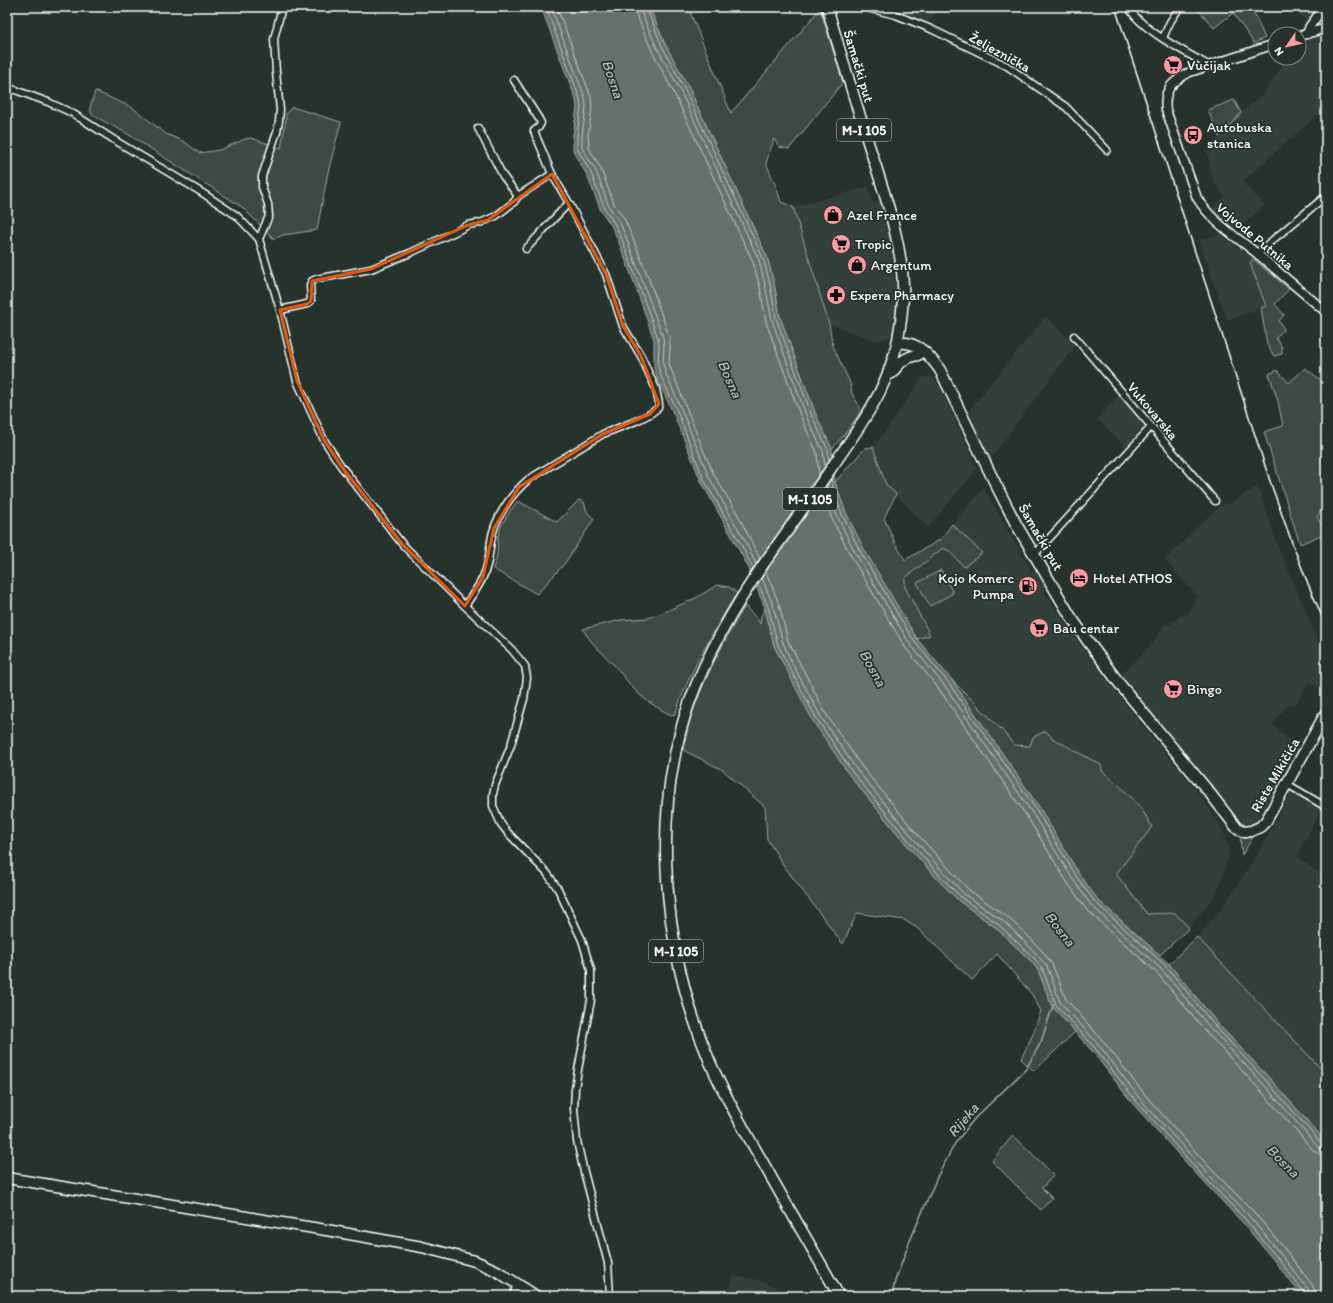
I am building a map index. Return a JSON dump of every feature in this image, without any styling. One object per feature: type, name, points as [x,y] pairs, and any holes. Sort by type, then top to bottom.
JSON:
[{"type":"main road","name":"Šamački put","points":[[827,7],[882,186],[897,242],[903,273],[904,290],[898,343],[905,342],[915,345],[933,360],[944,378],[995,483],[1034,555],[1071,617],[1122,687],[1204,786],[1220,808]]},
{"type":"main road","points":[[898,343],[905,351],[933,360]]},
{"type":"main road","name":"M-I 105","points":[[839,1296],[725,1095],[697,1031],[680,973],[674,943],[666,869],[666,836],[672,770],[681,729],[691,698],[705,664],[724,627],[750,585],[869,412],[886,379],[894,359],[898,343]]},
{"type":"main road","points":[[886,379],[903,360],[918,354]]},
{"type":"main road","name":"Riste Mikičića","points":[[1220,808],[1230,822],[1239,830],[1248,832],[1254,830],[1266,821],[1326,713]]},
{"type":"main road","points":[[7,1178],[332,1231],[422,1248],[474,1261],[497,1271],[536,1296]]},
{"type":"street","points":[[259,239],[269,216],[268,204],[262,187],[262,176],[277,132],[279,121],[280,110],[274,39],[282,7]]},
{"type":"street","name":"Željeznička","points":[[863,7],[896,15],[931,29],[1007,66],[1066,107],[1107,150]]},
{"type":"street","points":[[1129,7],[1132,13],[1145,26],[1208,65]]},
{"type":"street","points":[[1163,38],[1170,22],[1180,7]]},
{"type":"street","points":[[1307,30],[1324,7]]},
{"type":"street","points":[[1307,34],[1326,28]]},
{"type":"street","name":"Vojvode Putnika","points":[[1267,47],[1190,72],[1173,82],[1166,96],[1165,103],[1197,198],[1202,207],[1209,215],[1257,253],[1326,312]]},
{"type":"street","points":[[465,606],[484,577],[489,560],[490,541],[494,528],[508,502],[519,487],[529,479],[603,434],[650,414],[658,408],[659,404],[656,388],[641,356],[623,326],[606,274],[552,174],[535,135],[534,131],[541,123],[514,80]]},
{"type":"street","points":[[7,87],[48,102],[72,113],[201,192],[237,216],[259,239],[280,310],[297,382],[324,440],[341,466],[403,545],[512,650],[525,666],[526,687],[519,721],[494,786],[493,806],[501,824],[508,833],[547,873],[558,889],[582,940],[591,970],[591,1000],[575,1088],[574,1109],[583,1168],[608,1263],[610,1296]]},
{"type":"street","points":[[478,128],[503,176],[518,196]]},
{"type":"street","points":[[280,310],[307,304],[311,300],[310,285],[312,281],[371,269],[410,253],[468,225],[480,223],[496,216],[514,202],[518,196],[552,174]]},
{"type":"street","points":[[1257,253],[1326,196]]},
{"type":"street","points":[[526,249],[569,203]]},
{"type":"street","name":"Vukovarska","points":[[1074,336],[1150,427],[1215,501]]},
{"type":"street","points":[[1034,555],[1150,427]]},
{"type":"street","points":[[1287,784],[1326,807]]},
{"type":"street","points":[[513,1296],[517,1283]]},
{"type":"highlighted area","points":[[552,174],[606,274],[623,326],[641,356],[659,404],[650,414],[603,434],[519,487],[494,528],[483,577],[465,606],[403,545],[341,466],[324,440],[297,381],[280,310],[307,304],[311,301],[312,281],[371,269],[468,225],[488,220]]},
{"type":"shaded area","points":[[649,7],[688,7],[731,113],[820,9],[843,82],[789,149],[779,147],[774,139],[766,163],[781,202],[793,207],[829,324],[833,346],[850,383],[852,394],[860,407],[860,412],[848,430],[832,449],[816,415],[780,317],[774,283],[767,257],[688,86],[665,44]]},
{"type":"shaded area","points":[[910,7],[940,7],[929,21],[907,14]]},
{"type":"shaded area","points":[[1196,7],[1251,7],[1265,38],[1254,43],[1233,13],[1214,28]]},
{"type":"shaded area","points":[[1293,7],[1316,7],[1307,20],[1297,14],[1295,8]]},
{"type":"shaded area","points":[[1326,33],[1326,107],[1242,182],[1265,205],[1235,232],[1210,210],[1225,197],[1213,182],[1207,150],[1241,113],[1264,93],[1282,66],[1307,66],[1307,41]]},
{"type":"shaded area","points":[[95,91],[133,108],[166,134],[185,142],[199,153],[220,150],[245,139],[251,138],[281,148],[286,114],[292,107],[341,122],[328,172],[317,230],[283,235],[274,239],[242,207],[126,133],[92,115],[90,108]]},
{"type":"shaded area","points":[[1234,100],[1241,113],[1219,137],[1208,110]]},
{"type":"shaded area","points":[[868,187],[873,203],[880,202],[890,240],[896,290],[893,335],[880,340],[874,340],[829,324],[793,207]]},
{"type":"shaded area","points":[[1220,234],[1253,259],[1250,263],[1266,306],[1227,320],[1199,240]]},
{"type":"shaded area","points":[[1253,259],[1289,289],[1275,304],[1284,315],[1279,321],[1284,329],[1276,338],[1282,347],[1282,354],[1274,356],[1267,344],[1261,308],[1266,306],[1250,263]]},
{"type":"shaded area","points":[[1046,316],[1075,346],[990,459],[967,413]]},
{"type":"shaded area","points":[[1305,368],[1326,384],[1326,502],[1317,517],[1326,533],[1300,544],[1264,432],[1283,426],[1278,401],[1269,374],[1277,370],[1289,383]]},
{"type":"shaded area","points":[[932,376],[941,388],[977,469],[928,527],[886,485],[873,447],[922,378]]},
{"type":"shaded area","points":[[1118,396],[1145,427],[1126,447],[1097,419]]},
{"type":"shaded area","points":[[873,447],[886,485],[896,494],[884,518],[895,543],[905,560],[941,539],[952,524],[982,553],[964,567],[949,551],[943,548],[905,578],[905,587],[930,635],[917,639],[882,582],[861,544],[842,503],[835,482],[865,448]]},
{"type":"shaded area","points":[[1258,486],[1277,544],[1326,659],[1326,692],[1309,682],[1296,704],[1287,706],[1272,724],[1300,751],[1262,819],[1257,823],[1245,826],[1239,825],[1119,677],[1154,642],[1164,626],[1171,624],[1182,614],[1188,615],[1197,596],[1165,560],[1221,505],[1231,503]]},
{"type":"shaded area","points":[[984,488],[1031,571],[1035,570],[1047,589],[1044,592],[1099,670],[1144,728],[1188,779],[1209,808],[1224,833],[1228,846],[1228,858],[1217,892],[1189,928],[1175,913],[1147,914],[1116,874],[1152,827],[1127,792],[1102,771],[1065,745],[1052,738],[1046,732],[1030,746],[1014,745],[1001,729],[951,679],[917,639],[930,634],[905,587],[905,578],[944,548],[949,551],[964,567],[981,553],[952,524]]},
{"type":"shaded area","points":[[579,500],[584,502],[587,512],[594,519],[565,563],[537,594],[493,569],[497,555],[498,537],[501,526],[518,501],[557,522]]},
{"type":"shaded area","points":[[941,570],[953,593],[930,606],[917,583]]},
{"type":"shaded area","points":[[717,585],[729,587],[737,593],[695,667],[675,714],[671,715],[661,710],[639,694],[593,643],[583,629],[621,620],[648,618],[696,598]]},
{"type":"shaded area","points":[[745,606],[760,624],[761,616],[765,608],[774,646],[850,776],[906,844],[941,883],[959,901],[995,927],[1032,962],[1038,970],[1052,1006],[1075,1032],[1034,1071],[1021,1059],[1033,1034],[1041,1011],[1031,993],[997,954],[972,980],[917,928],[904,920],[857,913],[843,944],[784,866],[767,839],[765,807],[723,770],[683,750],[696,702],[708,674]]},
{"type":"shaded area","points":[[951,679],[1001,729],[1014,745],[1030,746],[1033,737],[1046,731],[1052,738],[1101,765],[1102,771],[1130,796],[1142,810],[1152,827],[1116,874],[1147,914],[1175,913],[1189,928],[1160,955],[1098,900],[1079,874],[1039,807]]},
{"type":"shaded area","points":[[1292,790],[1322,807],[1297,856],[1326,879],[1326,1074],[1197,937],[1218,913],[1235,889],[1263,845]]},
{"type":"shaded area","points":[[1240,836],[1246,838],[1253,837],[1242,855]]},
{"type":"shaded area","points":[[1197,937],[1326,1074],[1326,1142],[1272,1081],[1218,1024],[1169,964]]},
{"type":"shaded area","points":[[1013,1135],[1054,1175],[1042,1188],[1052,1198],[1041,1210],[992,1161]]},
{"type":"shaded area","points":[[733,1276],[758,1280],[784,1291],[784,1296],[728,1296]]},
{"type":"water","name":"Bosna","points":[[541,7],[649,7],[665,44],[688,86],[767,257],[774,283],[780,317],[816,415],[832,449],[835,482],[846,513],[864,549],[917,639],[951,679],[1039,807],[1079,874],[1098,900],[1169,964],[1218,1024],[1272,1081],[1326,1142],[1326,1296],[1302,1296],[1242,1222],[1133,1104],[1092,1051],[1052,1006],[1038,970],[1032,962],[995,927],[959,901],[941,883],[906,844],[850,776],[813,721],[774,646],[765,608],[749,569],[701,481],[657,378],[654,366],[654,340],[635,285],[618,240],[611,225],[601,211],[587,175],[573,149],[573,135],[577,107],[576,100]]},
{"type":"waterway","name":"Rijeka","points":[[892,1296],[895,1281],[909,1243],[938,1175],[956,1142],[975,1118],[1026,1069],[1041,1042],[1053,1005]]},
{"type":"railway","points":[[1115,7],[1270,481],[1289,535],[1326,625]]},
{"type":"place","name":"Vučijak","points":[[1173,65]]},
{"type":"place","name":"Autobuska stanica","points":[[1193,135]]},
{"type":"place","name":"Azel France","points":[[833,215]]},
{"type":"place","name":"Tropic","points":[[841,244]]},
{"type":"place","name":"Argentum","points":[[857,265]]},
{"type":"place","name":"Expera Pharmacy","points":[[836,295]]},
{"type":"place","name":"Hotel ATHOS","points":[[1079,578]]},
{"type":"place","name":"Kojo Komerc Pumpa","points":[[1028,586]]},
{"type":"place","name":"Bau centar","points":[[1039,628]]},
{"type":"place","name":"Bingo","points":[[1173,689]]}]
